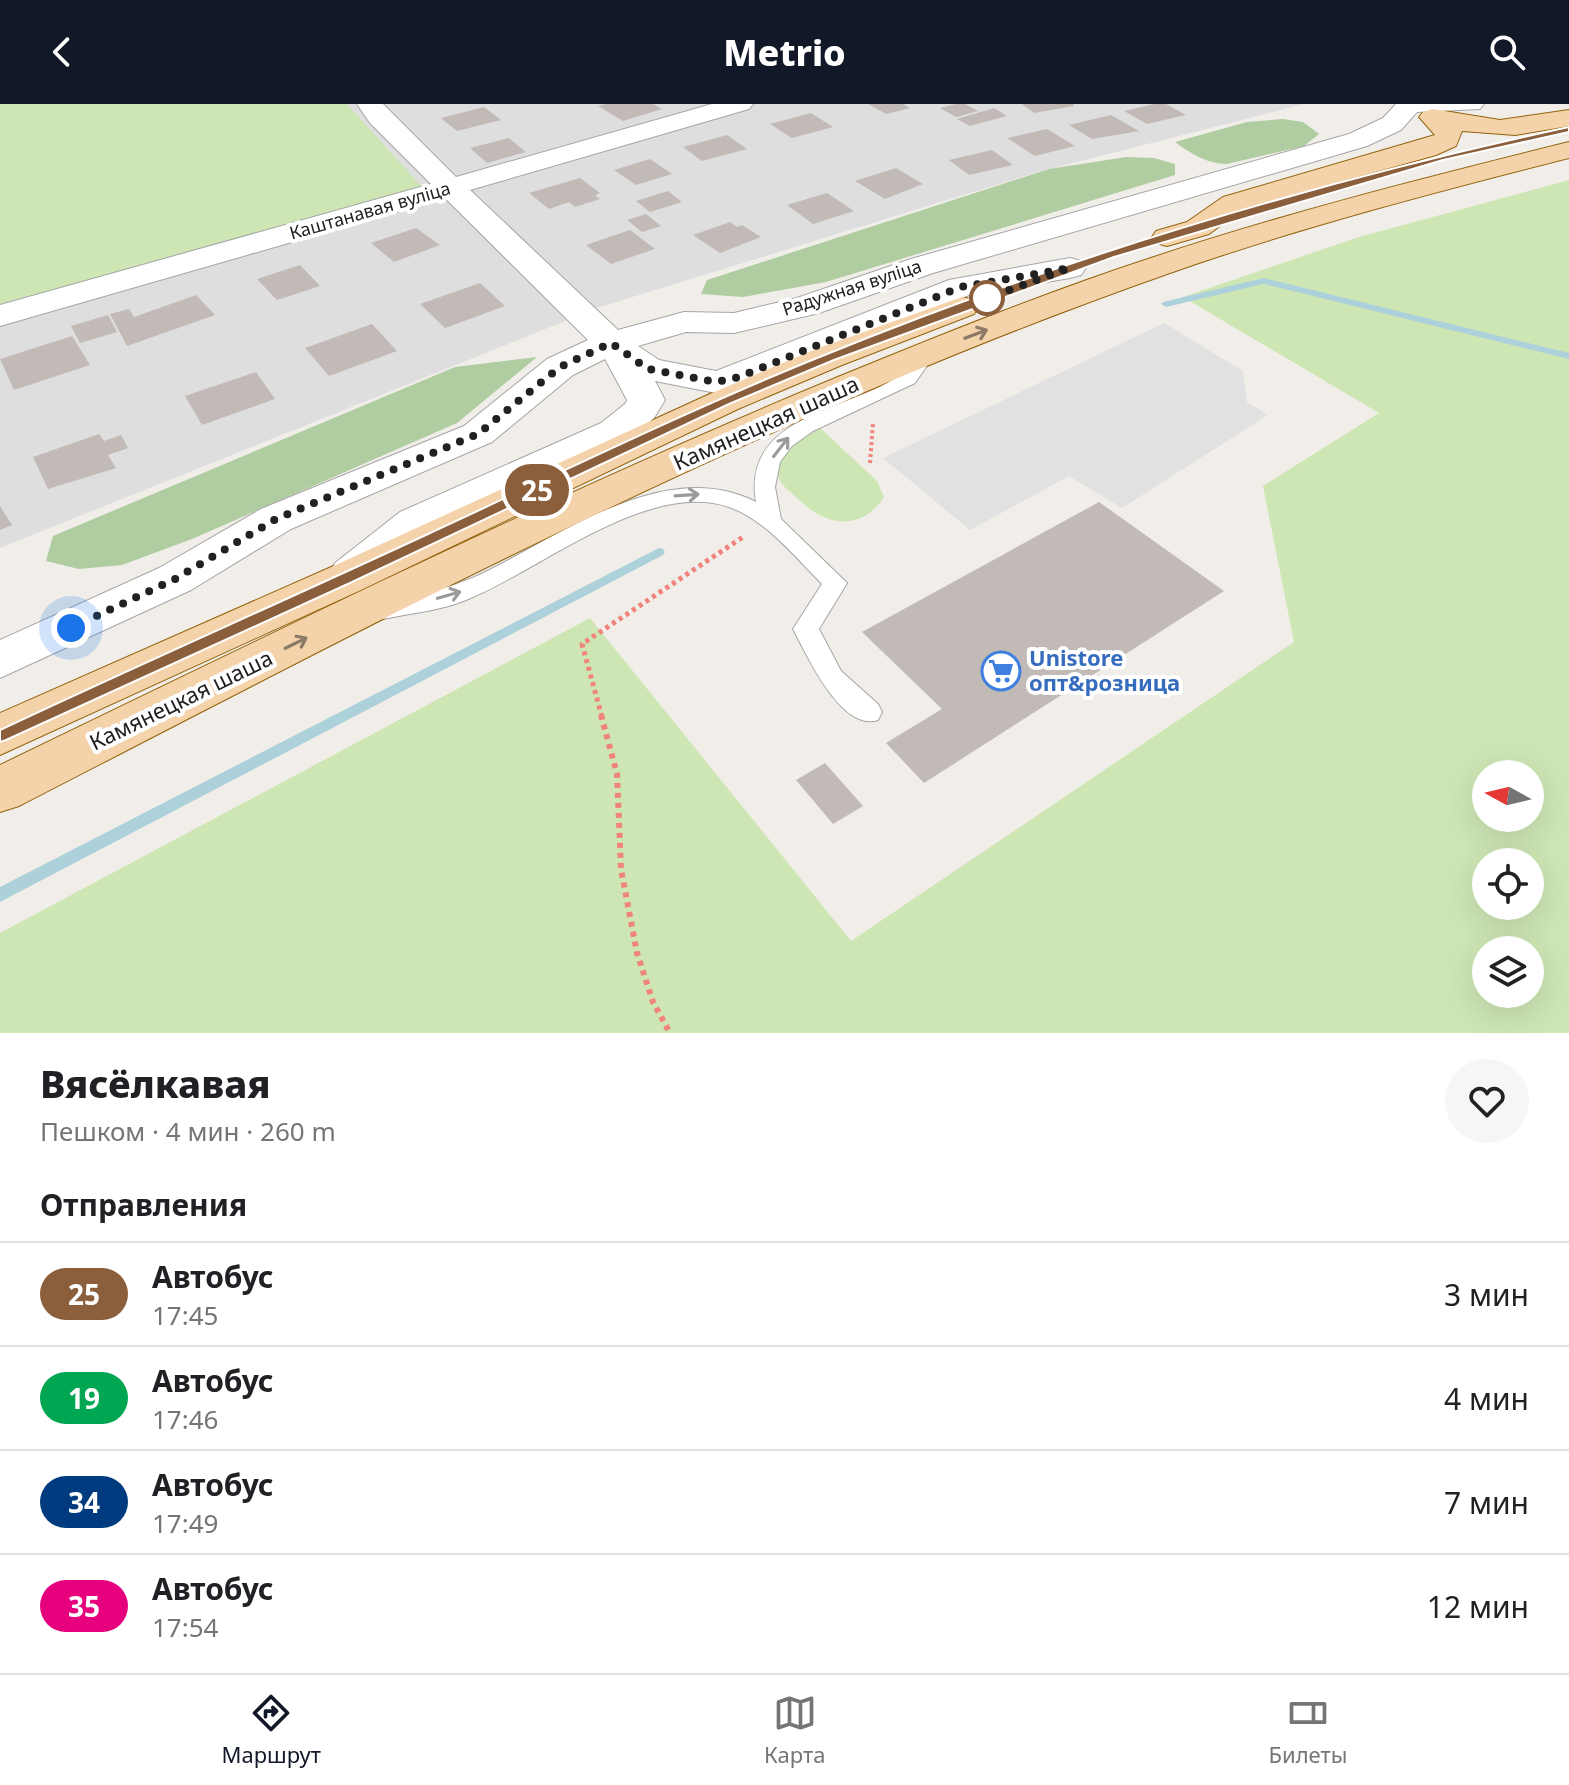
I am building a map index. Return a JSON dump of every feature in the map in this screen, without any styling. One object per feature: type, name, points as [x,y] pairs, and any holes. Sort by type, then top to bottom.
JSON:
[{"type":"main road","points":[[1417,108],[1494,130],[1523,128],[1569,118]]},
{"type":"main road","name":"Камянецкая шаша","points":[[0,790],[345,599],[725,401],[829,357],[1070,268],[1198,228],[1233,203],[1426,149],[1447,140],[1449,132],[1417,108]]},
{"type":"main road","points":[[1198,228],[1441,158],[1569,130]]},
{"type":"main road","name":"Камянецкая шаша","points":[[0,735],[534,524],[925,354],[1193,252],[1357,204],[1569,150]]},
{"type":"street","points":[[345,599],[415,522],[615,431],[641,410],[646,400],[631,369],[611,343],[454,187],[379,118],[370,104]]},
{"type":"street","name":"Каштанавая вуліца","points":[[0,316],[740,104]]},
{"type":"street","points":[[1417,108],[1471,104]]},
{"type":"street","name":"Радужная вуліца","points":[[0,660],[175,579],[276,519],[478,434],[560,367],[611,343],[684,322],[734,323],[807,306],[937,261],[1358,140],[1417,108]]},
{"type":"street","points":[[611,343],[648,369],[716,382],[739,377],[961,287],[1070,268]]},
{"type":"lane","points":[[770,520],[762,483],[773,455],[795,430],[910,378],[925,354]]},
{"type":"lane","points":[[345,599],[455,595],[649,501],[685,494],[712,495],[735,501],[770,520],[835,583],[806,629],[831,678],[868,712]]},
{"type":"path","points":[[870,463],[874,414]]},
{"type":"path","points":[[670,1033],[653,1002],[637,953],[621,869],[617,774],[582,644],[770,520]]},
{"type":"shaded area","points":[[0,104],[1304,104],[1038,172],[600,307],[0,548]]},
{"type":"shaded area","points":[[1164,323],[1243,371],[1247,402],[1268,415],[1122,508],[1069,476],[970,530],[883,458]]},
{"type":"green space","points":[[0,104],[347,104],[422,187],[0,304]]},
{"type":"green space","points":[[1283,119],[1303,122],[1319,134],[1304,146],[1227,164],[1200,158],[1175,142],[1247,122]]},
{"type":"green space","points":[[1126,157],[1154,158],[1175,164],[1175,175],[826,282],[743,297],[701,294],[707,280],[1049,169]]},
{"type":"green space","points":[[1569,180],[1569,1033],[0,1033],[0,933],[590,618],[851,941],[1294,642],[1263,486],[1379,413],[1183,297],[1359,237]]},
{"type":"green space","points":[[537,357],[457,423],[192,539],[122,565],[79,569],[46,561],[53,536],[455,367]]},
{"type":"green space","points":[[818,426],[877,481],[884,497],[865,516],[854,520],[832,520],[809,509],[781,482],[777,473],[781,456],[794,441]]},
{"type":"building","points":[[653,104],[662,109],[623,121],[598,106]]},
{"type":"building","points":[[868,104],[903,104],[910,108],[886,114]]},
{"type":"building","points":[[965,104],[978,111],[956,117],[940,108]]},
{"type":"building","points":[[1022,104],[1073,104],[1074,106],[1034,113]]},
{"type":"building","points":[[1166,104],[1186,115],[1147,124],[1124,111]]},
{"type":"building","points":[[484,107],[501,120],[457,131],[441,118]]},
{"type":"building","points":[[994,108],[1007,116],[970,126],[957,119]]},
{"type":"building","points":[[811,113],[833,127],[792,138],[770,124]]},
{"type":"building","points":[[1111,115],[1139,131],[1092,139],[1069,125]]},
{"type":"building","points":[[1047,129],[1075,146],[1035,156],[1007,138]]},
{"type":"building","points":[[727,135],[747,149],[702,161],[683,147]]},
{"type":"building","points":[[509,138],[526,152],[487,163],[470,148]]},
{"type":"building","points":[[992,150],[1013,165],[969,175],[949,160]]},
{"type":"building","points":[[650,159],[672,174],[636,185],[614,170]]},
{"type":"building","points":[[896,168],[923,184],[885,199],[855,181]]},
{"type":"building","points":[[580,178],[600,193],[595,195],[600,199],[575,207],[569,202],[549,209],[529,193]]},
{"type":"building","points":[[668,191],[682,202],[650,212],[636,201]]},
{"type":"building","points":[[827,193],[854,211],[813,224],[787,205]]},
{"type":"building","points":[[646,214],[661,226],[642,232],[627,220]]},
{"type":"building","points":[[730,222],[737,227],[742,225],[761,237],[720,253],[693,235]]},
{"type":"building","points":[[416,228],[440,245],[394,262],[371,243]]},
{"type":"building","points":[[630,230],[655,249],[611,264],[586,245]]},
{"type":"building","points":[[300,265],[320,286],[277,300],[257,279]]},
{"type":"building","points":[[480,283],[505,306],[445,328],[420,304]]},
{"type":"building","points":[[196,295],[215,315],[127,346],[110,314],[129,309],[134,317]]},
{"type":"building","points":[[108,315],[117,332],[80,343],[71,326]]},
{"type":"building","points":[[372,324],[397,351],[329,376],[305,348]]},
{"type":"building","points":[[72,336],[90,365],[14,390],[0,359]]},
{"type":"building","points":[[256,372],[275,399],[202,425],[185,396]]},
{"type":"building","points":[[99,434],[104,441],[121,435],[128,448],[108,455],[116,468],[48,489],[33,457]]},
{"type":"building","name":"Unistore опт&розница","points":[[1099,502],[1224,591],[924,783],[886,743],[942,709],[862,632]]},
{"type":"building","points":[[0,506],[12,525],[0,530]]},
{"type":"building","points":[[825,763],[863,806],[833,824],[796,780]]},
{"type":"waterway","points":[[1166,304],[1264,281],[1569,356]]},
{"type":"waterway","points":[[0,895],[659,552]]},
{"type":"bus line","name":"25","points":[[0,735],[345,579],[725,401],[829,357],[1110,254],[1441,158],[1569,130]]},
{"type":"place","name":"Unistore опт&розница","points":[[1001,671]]},
{"type":"route","points":[[71,628],[175,579],[276,519],[478,434],[560,367],[611,343],[648,369],[716,382],[739,377],[961,287],[1070,268],[987,298]]}]
